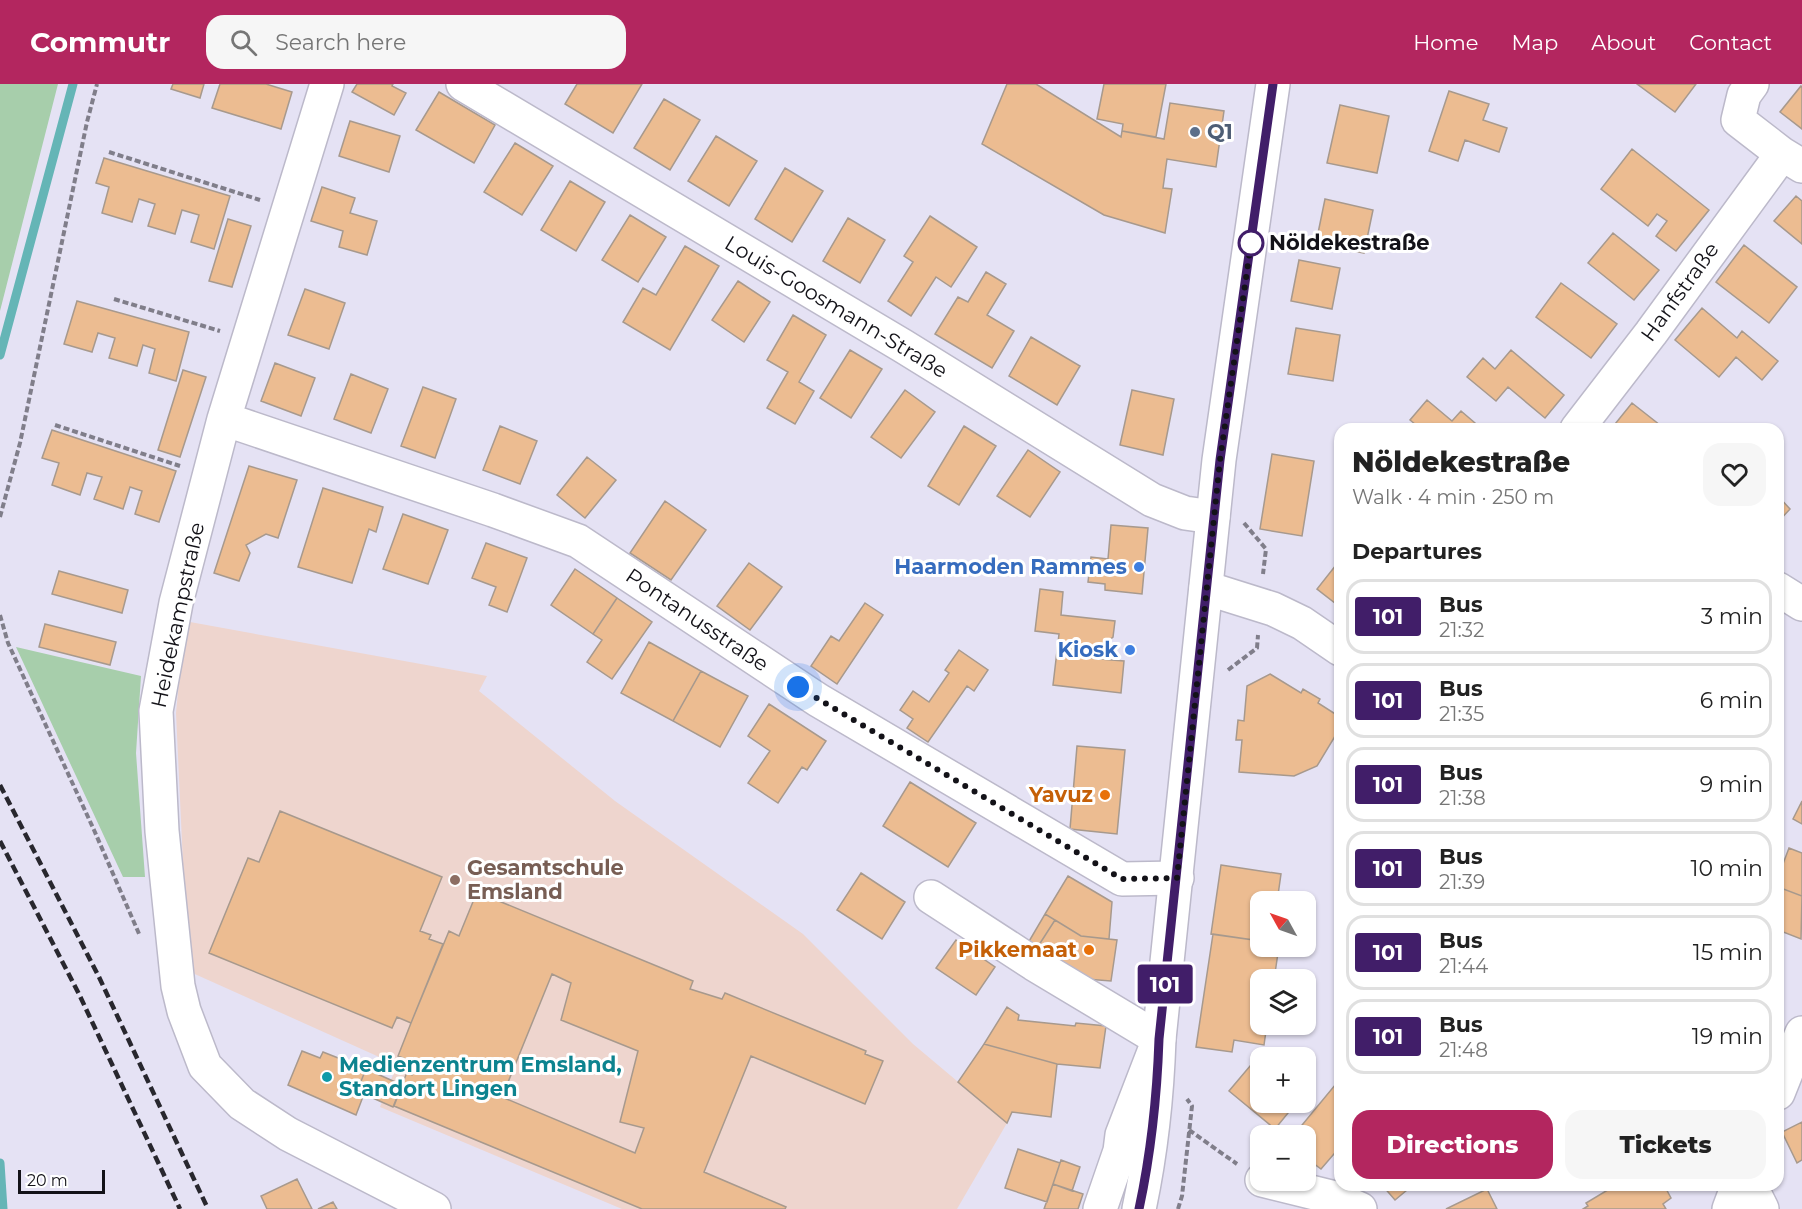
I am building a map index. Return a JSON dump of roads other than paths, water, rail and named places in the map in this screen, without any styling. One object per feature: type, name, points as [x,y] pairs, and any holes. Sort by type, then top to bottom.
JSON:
[{"type":"street","name":"Heidekampstraße","points":[[327,84],[224,419],[176,603],[156,711],[162,831],[178,986],[184,1011],[205,1066],[242,1104],[288,1134],[434,1209]]},
{"type":"street","name":"Louis-Goosmann-Straße","points":[[463,84],[903,346],[1152,500],[1185,513],[1213,517]]},
{"type":"street","points":[[1139,1209],[1147,1173],[1157,1096],[1159,1039],[1222,441],[1273,84]]},
{"type":"street","points":[[1752,84],[1744,95],[1738,120],[1792,160]]},
{"type":"street","name":"Hanfstraße","points":[[1581,423],[1651,333],[1737,213],[1792,160]]},
{"type":"street","name":"Pontanusstraße","points":[[224,419],[578,541],[818,700],[1122,879],[1177,878]]},
{"type":"street","points":[[1206,588],[1259,603],[1302,623],[1334,645]]},
{"type":"street","points":[[1784,593],[1802,604]]},
{"type":"street","points":[[932,897],[1034,964],[1159,1039]]},
{"type":"street","points":[[1784,1078],[1802,1033]]},
{"type":"street","points":[[1100,1209],[1120,1151],[1122,1135],[1159,1039]]},
{"type":"street","points":[[1311,1191],[1360,1209]]},
{"type":"street","points":[[1729,1209],[1736,1191]]},
{"type":"street","points":[[1753,1191],[1762,1209]]},
{"type":"waterway","points":[[0,355],[73,84]]},
{"type":"waterway","points":[[0,1163],[3,1209]]},
{"type":"railway","points":[[0,785],[99,977],[208,1209]]},
{"type":"railway","points":[[0,841],[79,994],[180,1209]]},
{"type":"place","name":"Q1","points":[[1195,132]]},
{"type":"place","name":"Nöldekestraße","points":[[1251,243]]},
{"type":"place","name":"Haarmoden Rammes","points":[[1139,567]]},
{"type":"place","name":"Kiosk","points":[[1130,650]]},
{"type":"place","name":"Yavuz","points":[[1105,795]]},
{"type":"place","name":"Gesamtschule Emsland","points":[[455,880]]},
{"type":"place","name":"Pikkemaat","points":[[1089,950]]},
{"type":"place","name":"Medienzentrum Emsland, Standort Lingen","points":[[327,1077]]}]
